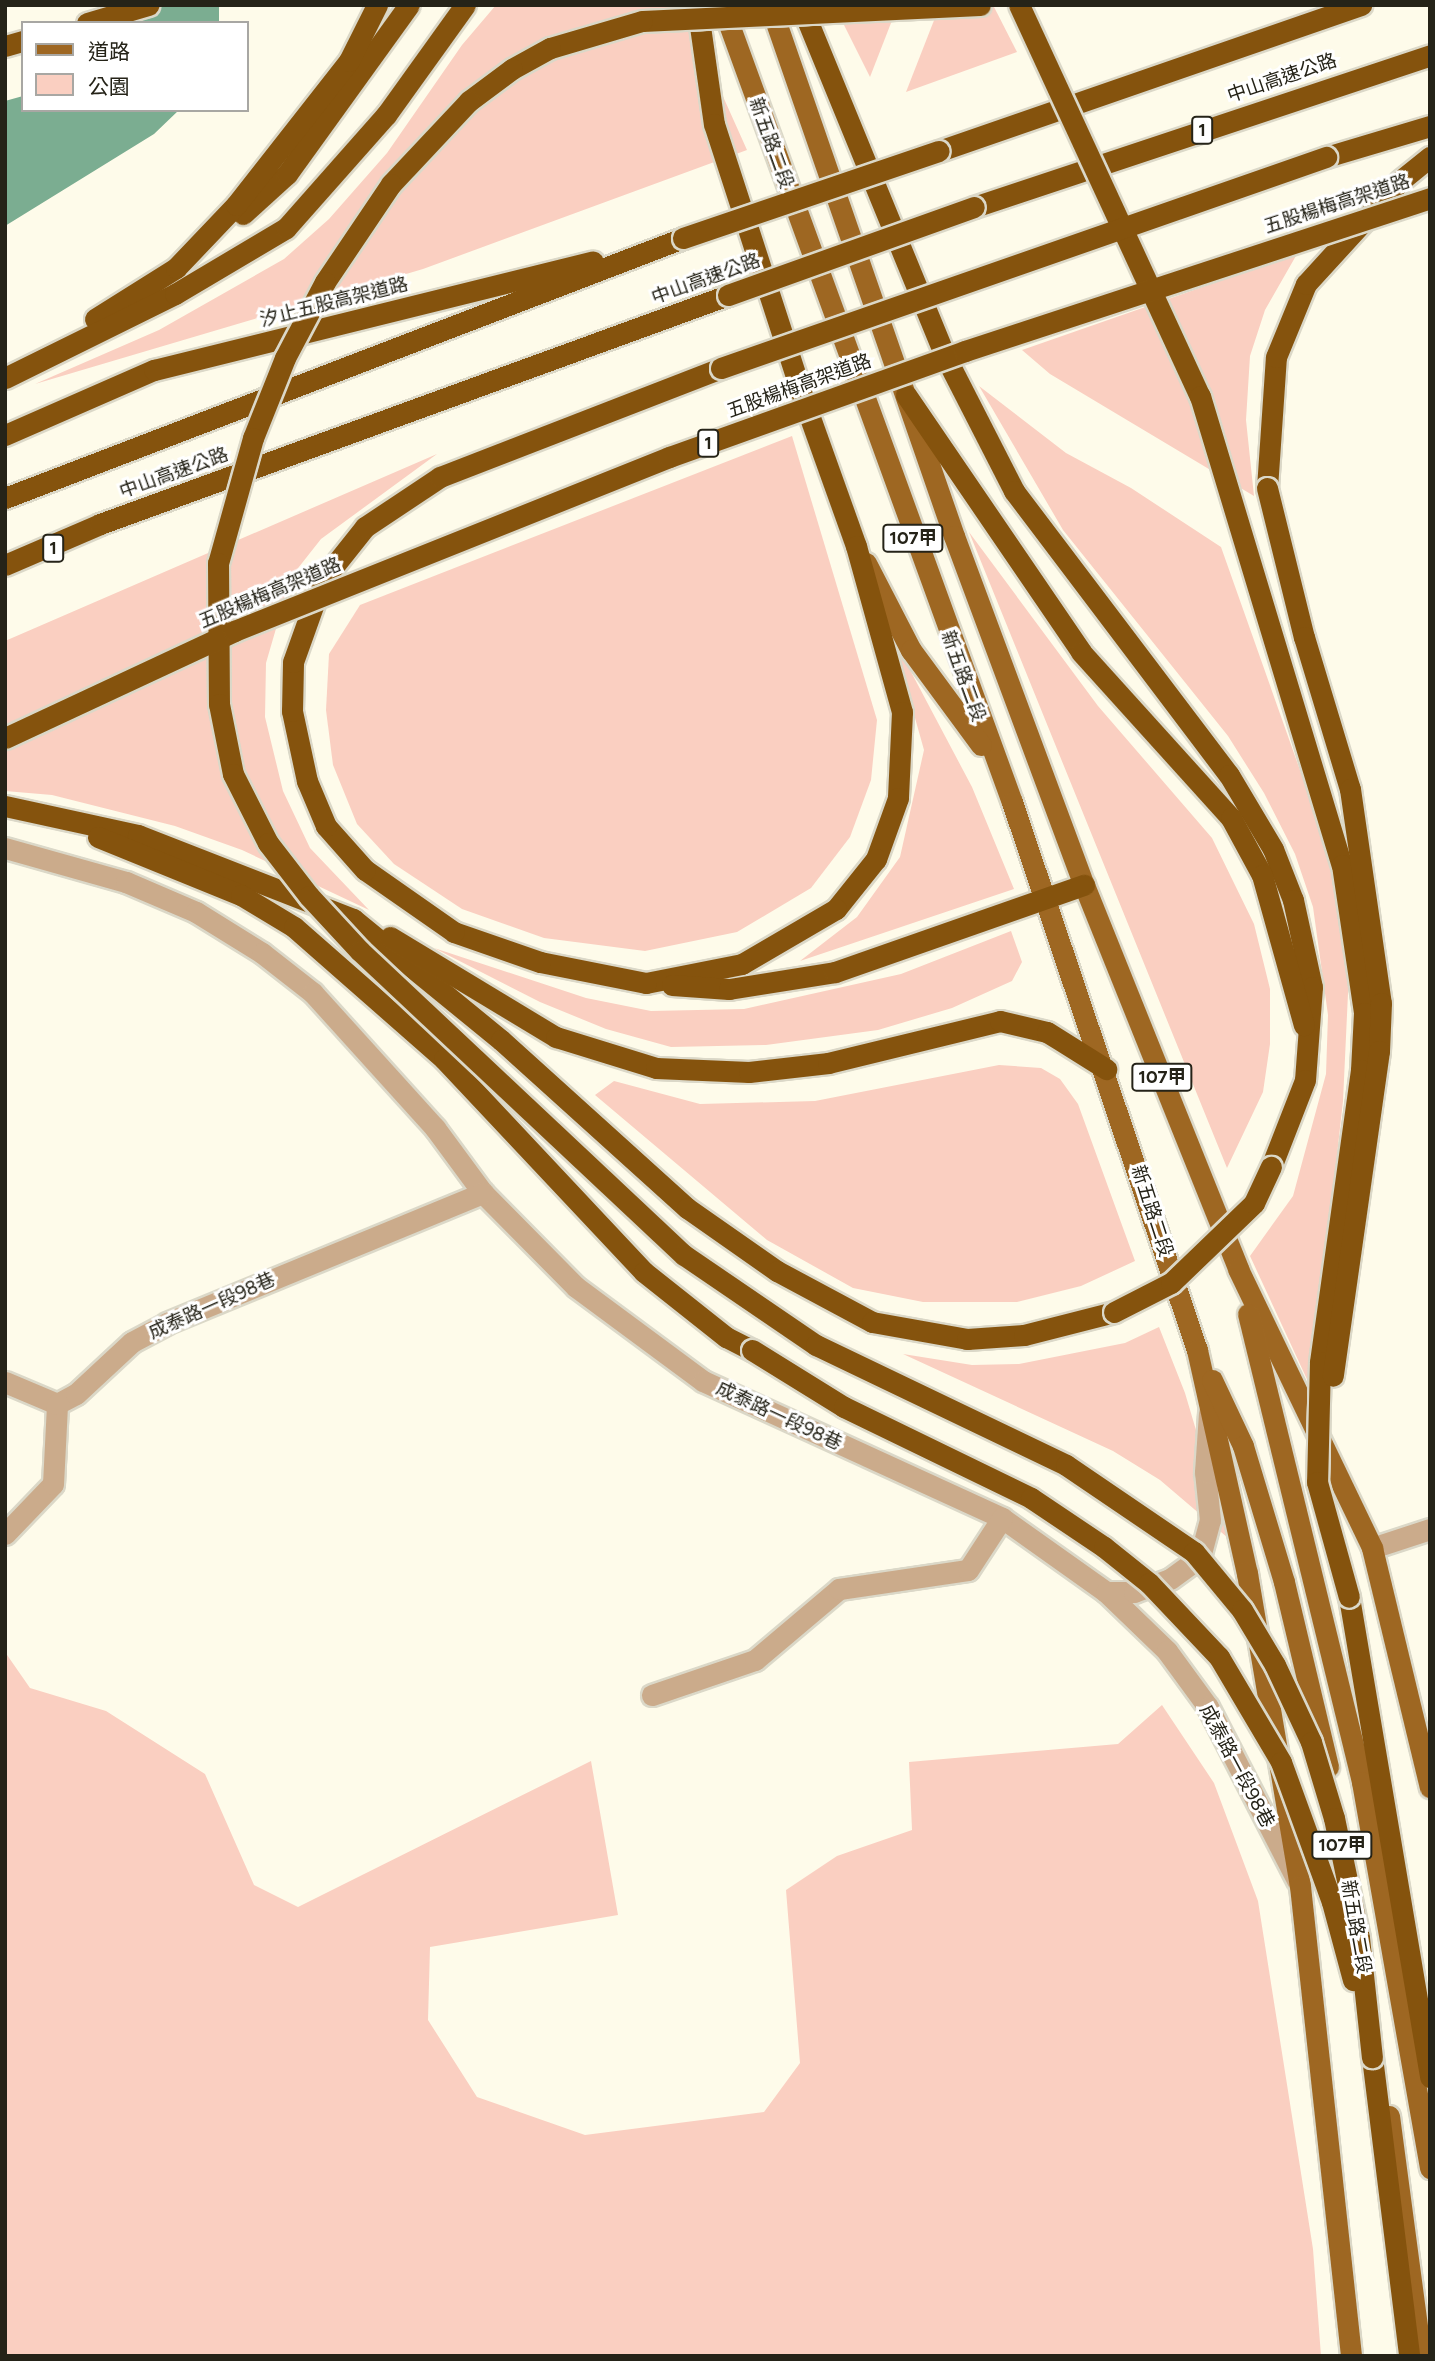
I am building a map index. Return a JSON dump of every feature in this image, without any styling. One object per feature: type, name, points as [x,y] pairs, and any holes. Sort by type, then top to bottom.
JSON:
[{"type":"highway","points":[[94,21],[148,5]]},
{"type":"highway","points":[[176,268],[236,205],[301,127],[349,61],[377,5]]},
{"type":"highway","points":[[5,362],[109,313],[207,247],[287,174],[409,5]]},
{"type":"highway","points":[[5,378],[232,262],[286,228],[386,115],[465,5]]},
{"type":"highway","points":[[646,983],[742,964],[781,944],[836,909],[876,859],[898,798],[902,712],[856,546],[803,398],[714,124],[697,5]]},
{"type":"highway","points":[[353,919],[501,1040],[687,1208],[777,1272],[872,1322],[967,1339],[1024,1335],[1114,1312],[1171,1283],[1254,1203],[1305,1080],[1309,1044],[1312,987],[1307,955],[1273,849],[1229,775],[1014,491],[944,354],[801,5]]},
{"type":"highway","points":[[980,5],[642,21],[550,48],[512,69],[469,101],[391,184],[326,282],[285,358],[253,438],[218,563],[219,704],[233,774],[268,843],[309,896],[370,960],[684,1255],[816,1345],[1066,1465],[1194,1552],[1242,1610],[1276,1665],[1311,1742],[1334,1818],[1359,1938],[1409,2356]]},
{"type":"highway","points":[[1020,5],[1200,396],[1342,864],[1364,1013],[1362,1070],[1320,1362],[1317,1482],[1349,1597]]},
{"type":"highway","name":"中山高速公路","points":[[5,498],[683,238],[1361,5]]},
{"type":"highway","name":"中山高速公路","points":[[5,565],[100,524],[728,295],[974,207],[1430,55]]},
{"type":"highway","points":[[1084,886],[1043,897],[835,972],[729,989],[646,983],[540,962],[454,932],[365,870],[326,826],[307,781],[292,711],[293,663],[322,581],[365,527],[440,477],[721,368],[1326,157],[1430,126]]},
{"type":"highway","points":[[1430,157],[1391,190],[1306,284],[1276,357],[1268,488],[1304,637],[1350,789],[1381,1003],[1379,1051],[1332,1395],[1331,1482],[1430,2077]]},
{"type":"highway","name":"五股楊梅高架道路","points":[[5,738],[234,631],[669,457],[965,351],[1430,198]]},
{"type":"highway","name":"汐止五股高架道路","points":[[5,435],[154,370],[683,238]]},
{"type":"highway","points":[[906,395],[1081,652],[1231,818],[1262,875],[1309,1044]]},
{"type":"highway","name":"1","points":[[5,572],[100,524]]},
{"type":"highway","points":[[13,807],[241,895],[294,927],[444,1059],[644,1272],[726,1336],[844,1407],[1031,1498],[1104,1546],[1149,1583],[1219,1657],[1281,1762],[1332,1902],[1372,2057]]},
{"type":"highway","points":[[13,807],[138,835],[353,919],[476,986],[556,1037],[656,1068],[750,1072],[828,1063],[1000,1021],[1047,1032],[1106,1069]]},
{"type":"main road","name":"新五路二段","points":[[722,5],[1106,1069],[1197,1350],[1247,1573],[1300,1886],[1351,2356]]},
{"type":"main road","name":"新五路二段","points":[[770,5],[906,395],[1084,886],[1238,1269],[1371,1548],[1430,1787]]},
{"type":"main road","points":[[856,546],[911,650],[996,765]]},
{"type":"main road","name":"新五路二段","points":[[1238,1269],[1362,1782],[1430,2168]]},
{"type":"main road","name":"新五路二段","points":[[1197,1350],[1243,1446],[1284,1583],[1332,1787],[1402,2193],[1421,2356]]},
{"type":"street","name":"成泰路一段98巷","points":[[5,848],[126,882],[196,912],[262,953],[313,993],[435,1128],[483,1193],[576,1287],[703,1381],[1002,1518],[1106,1592],[1167,1651],[1208,1707],[1300,1886]]},
{"type":"street","name":"成泰路一段98巷","points":[[57,1404],[76,1394],[132,1342],[167,1323],[483,1193]]},
{"type":"street","points":[[5,1382],[57,1404],[53,1485],[5,1534]]},
{"type":"street","points":[[1106,1592],[1134,1592],[1170,1579],[1200,1557],[1210,1520],[1205,1472],[1209,1409]]},
{"type":"street","points":[[652,1695],[755,1660],[839,1589],[968,1570],[1002,1518]]},
{"type":"street","points":[[1371,1548],[1430,1529]]},
{"type":"green space","points":[[496,5],[682,5],[747,150],[423,269],[35,384],[159,330],[284,259],[329,219],[387,153],[462,45]]},
{"type":"green space","points":[[834,5],[898,5],[870,77]]},
{"type":"green space","points":[[940,5],[993,5],[1017,52],[906,92]]},
{"type":"green space","points":[[1297,254],[1265,310],[1250,356],[1246,420],[1254,496],[1050,374],[1022,350]]},
{"type":"green space","points":[[979,386],[1066,453],[1131,488],[1221,547],[1318,821],[1336,884],[1349,972],[1343,1101],[1311,1388],[1250,1256],[1293,1196],[1326,1074],[1328,1015],[1313,907],[1295,854],[1264,793],[1228,736],[1063,530]]},
{"type":"green space","points":[[792,436],[877,720],[871,780],[850,837],[811,888],[737,932],[645,951],[544,938],[462,909],[394,864],[357,824],[333,765],[326,710],[329,654],[360,605]]},
{"type":"green space","points":[[437,454],[321,539],[291,577],[266,663],[265,717],[283,791],[310,848],[369,910],[242,850],[175,826],[52,795],[5,791],[5,641]]},
{"type":"green space","points":[[969,532],[1098,706],[1212,838],[1254,924],[1270,989],[1270,1044],[1263,1092],[1227,1168]]},
{"type":"green space","points":[[892,636],[972,787],[1014,889],[800,961],[857,917],[900,857],[924,750]]},
{"type":"green space","points":[[1011,931],[1022,962],[1012,981],[952,1008],[878,1030],[766,1045],[671,1047],[606,1029],[540,1002],[434,948],[586,998],[651,1011],[744,1009],[901,974]]},
{"type":"green space","points":[[999,1065],[1041,1068],[1060,1079],[1078,1104],[1135,1261],[1081,1286],[1017,1302],[923,1302],[853,1288],[767,1240],[595,1095],[614,1081],[700,1104],[815,1101]]},
{"type":"green space","points":[[1159,1327],[1185,1393],[1228,1538],[1160,1480],[1113,1451],[903,1354],[972,1365],[1019,1364],[1125,1343]]},
{"type":"green space","points":[[5,1652],[30,1688],[106,1711],[205,1774],[254,1885],[298,1907],[591,1761],[618,1915],[430,1947],[428,2020],[477,2097],[585,2135],[764,2112],[800,2063],[786,1890],[837,1856],[912,1830],[909,1762],[1118,1744],[1162,1705],[1214,1783],[1258,1901],[1313,2249],[1321,2356],[5,2356]]},
{"type":"shaded area","points":[[121,5],[219,5],[219,21],[121,21]]},
{"type":"shaded area","points":[[21,97],[21,112],[177,112],[154,134],[5,226],[5,101]]}]
